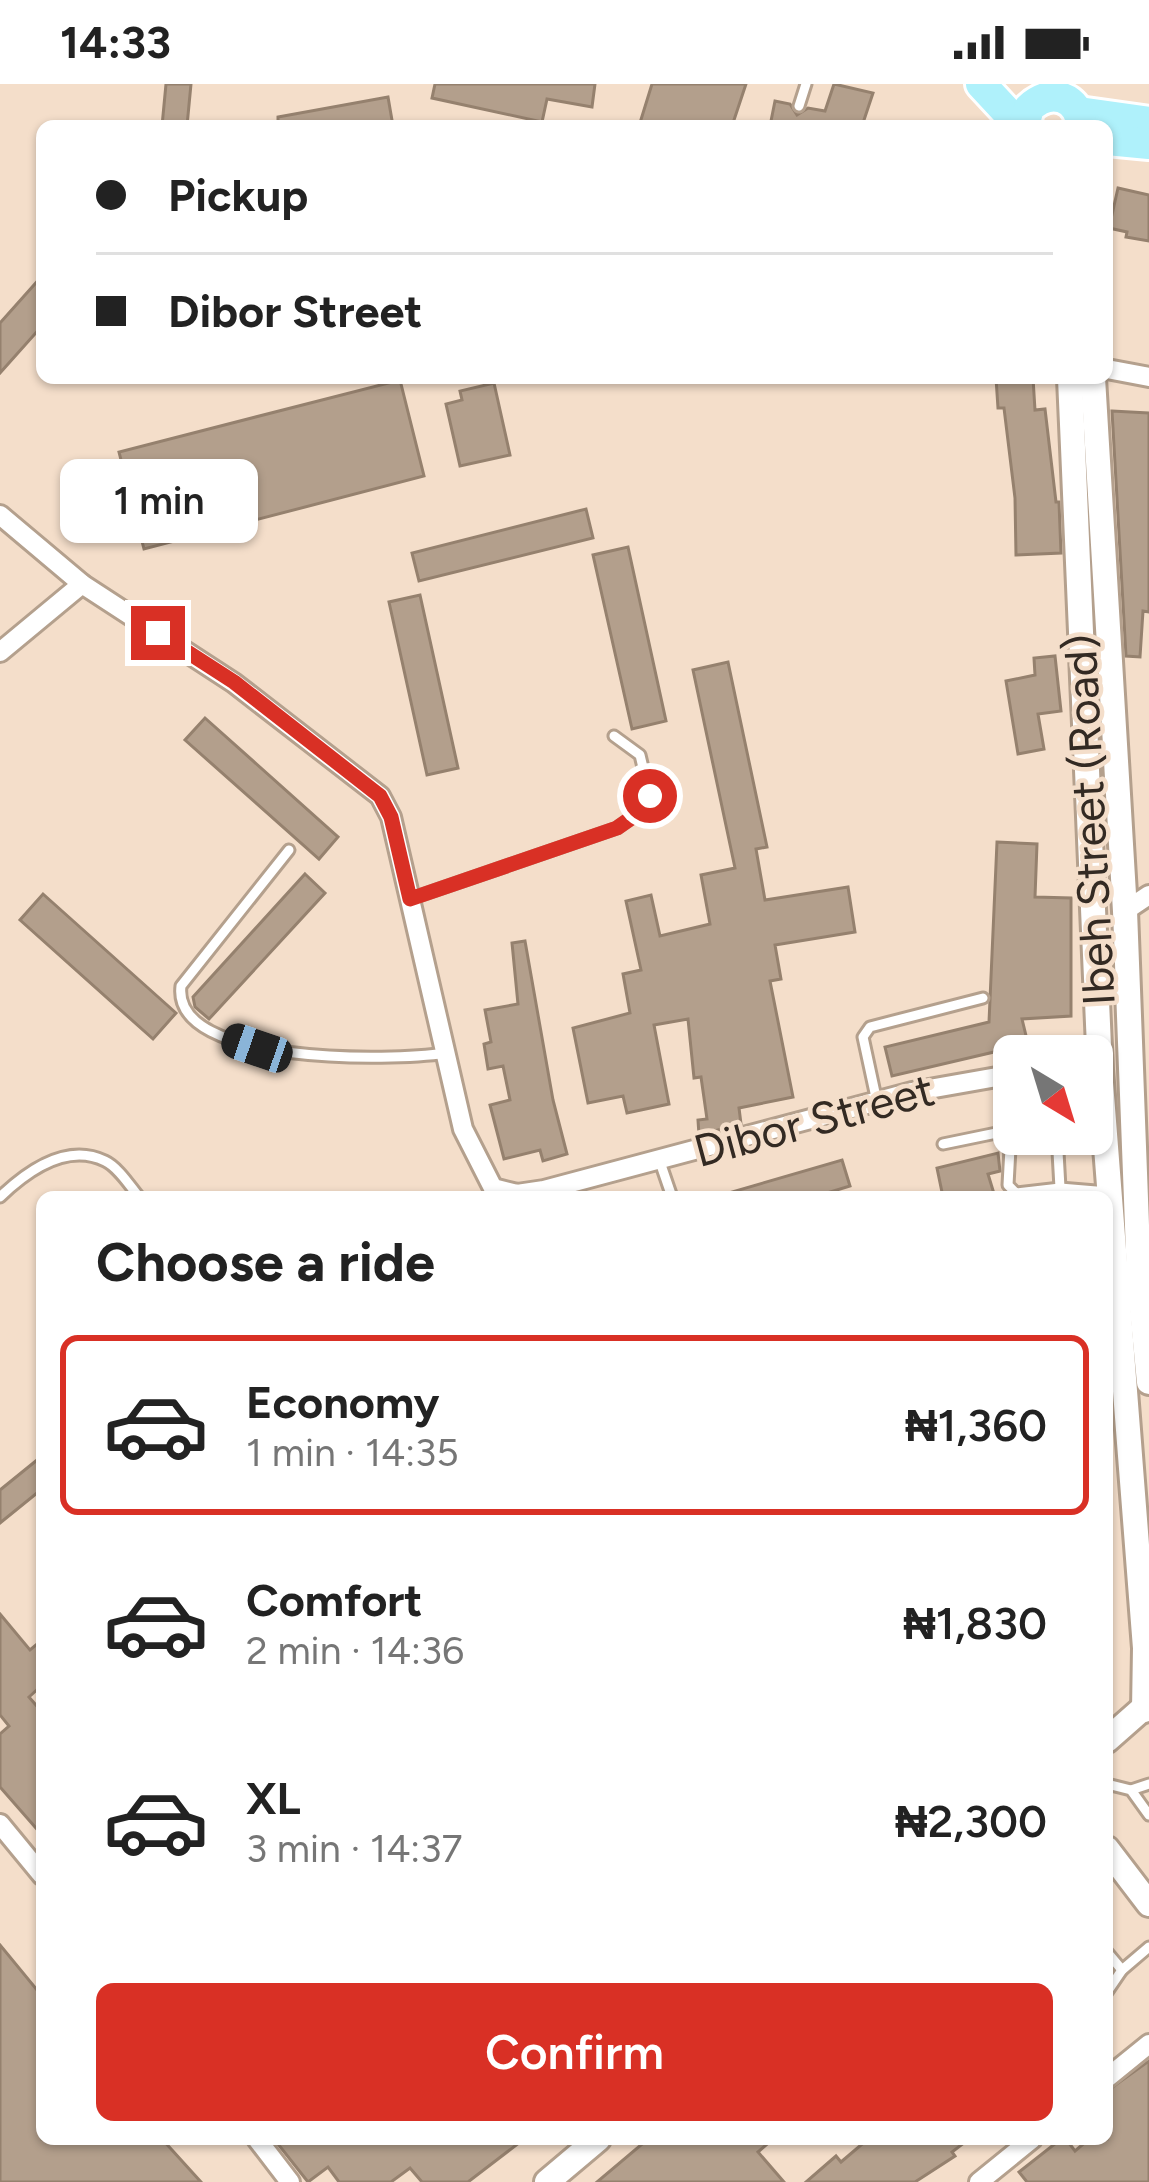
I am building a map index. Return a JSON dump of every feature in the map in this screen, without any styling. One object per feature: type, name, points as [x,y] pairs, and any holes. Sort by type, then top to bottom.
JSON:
[{"type":"main road","points":[[981,84],[1016,120]]},
{"type":"main road","points":[[1024,120],[1040,90],[1067,98],[1081,119]]},
{"type":"main road","points":[[1113,120],[1149,122]]},
{"type":"main road","points":[[1113,141],[1149,144]]},
{"type":"street","points":[[1113,370],[1149,377]]},
{"type":"street","name":"Ibeh Street (Road)","points":[[1070,384],[1095,1035]]},
{"type":"street","name":"Ibeh Street (Road)","points":[[1093,384],[1149,1382]]},
{"type":"street","name":"Dibor Street","points":[[0,515],[82,584],[234,682],[380,796],[391,817],[463,1129],[490,1191]]},
{"type":"street","points":[[0,652],[82,584]]},
{"type":"street","points":[[1125,911],[1149,895]]},
{"type":"street","name":"Dibor Street","points":[[537,1191],[955,1082],[993,1077]]},
{"type":"street","name":"Ibeh Street (Road)","points":[[1104,1155],[1108,1191]]},
{"type":"street","name":"Ibeh Street (Road)","points":[[1113,1337],[1147,1647],[1147,1698]]},
{"type":"street","points":[[1113,1734],[1147,1698]]},
{"type":"street","points":[[0,1824],[36,1868]]},
{"type":"street","points":[[1113,1857],[1149,1904]]},
{"type":"street","points":[[1113,2073],[1149,2044]]},
{"type":"street","points":[[261,2145],[290,2182]]},
{"type":"street","points":[[547,2182],[591,2145]]},
{"type":"street","points":[[984,2180],[1025,2145]]},
{"type":"lane","points":[[799,106],[806,84]]},
{"type":"lane","points":[[410,899],[617,828],[637,814],[650,796],[640,755],[614,736]]},
{"type":"lane","points":[[289,850],[181,986],[179,1000],[195,1026],[257,1048],[293,1054],[417,1058],[446,1053]]},
{"type":"lane","points":[[877,1102],[863,1036],[870,1027],[983,998]]},
{"type":"lane","points":[[943,1144],[993,1134]]},
{"type":"lane","points":[[1010,1155],[1008,1185],[1015,1191]]},
{"type":"lane","points":[[1058,1155],[1060,1187]]},
{"type":"lane","points":[[0,1197],[27,1171],[68,1156],[106,1161],[134,1191]]},
{"type":"lane","points":[[660,1162],[670,1191]]},
{"type":"lane","points":[[1041,1191],[1060,1187],[1098,1191]]},
{"type":"lane","points":[[1113,1786],[1131,1790],[1149,1784]]},
{"type":"lane","points":[[1131,1790],[1149,1815]]},
{"type":"lane","points":[[1113,1983],[1149,1947]]},
{"type":"lane","points":[[1113,1959],[1122,1970]]},
{"type":"building","points":[[166,84],[191,84],[188,120],[163,120]]},
{"type":"building","points":[[435,84],[595,84],[592,107],[547,99],[542,120],[432,98]]},
{"type":"building","points":[[652,84],[746,84],[734,120],[641,120]]},
{"type":"building","points":[[834,84],[873,93],[864,120],[771,120],[775,101],[790,104],[797,115],[808,108],[825,111]]},
{"type":"building","points":[[388,97],[392,120],[278,120]]},
{"type":"building","points":[[1118,188],[1149,195],[1149,241],[1113,229]]},
{"type":"building","points":[[36,283],[36,333],[0,373],[0,323]]},
{"type":"building","points":[[384,384],[401,384],[424,476],[144,549],[119,452]]},
{"type":"building","points":[[494,384],[510,455],[460,466],[446,404],[462,400],[460,391]]},
{"type":"building","points":[[996,384],[1033,384],[1035,410],[1045,409],[1059,502],[1061,553],[1016,555],[1015,498],[1004,408],[998,408]]},
{"type":"building","points":[[1112,411],[1149,413],[1149,612],[1143,611],[1140,657],[1126,656]]},
{"type":"building","points":[[586,509],[593,538],[419,581],[412,553]]},
{"type":"building","points":[[628,547],[666,721],[632,729],[593,555]]},
{"type":"building","points":[[420,595],[458,768],[427,775],[389,602]]},
{"type":"building","points":[[1055,656],[1061,711],[1038,714],[1044,749],[1018,754],[1006,681],[1035,675],[1034,658]]},
{"type":"building","points":[[728,662],[767,847],[756,849],[765,900],[848,887],[855,932],[775,945],[781,979],[770,981],[793,1097],[739,1108],[741,1124],[699,1135],[698,1120],[707,1119],[701,1077],[694,1078],[688,1019],[654,1025],[669,1104],[627,1113],[623,1096],[588,1103],[573,1028],[630,1013],[623,974],[641,970],[626,901],[651,895],[660,936],[710,924],[701,875],[735,868],[693,670]]},
{"type":"building","points":[[205,718],[338,837],[319,859],[185,740]]},
{"type":"building","points":[[997,842],[1037,844],[1035,897],[1071,898],[1071,1016],[1022,1019],[1026,1035],[993,1035],[993,1052],[892,1076],[885,1047],[989,1022]]},
{"type":"building","points":[[305,874],[325,893],[209,1019],[195,1007],[193,997]]},
{"type":"building","points":[[43,894],[176,1013],[153,1039],[20,920]]},
{"type":"building","points":[[525,941],[567,1154],[543,1161],[540,1150],[504,1159],[490,1105],[510,1100],[503,1066],[488,1069],[484,1044],[491,1042],[485,1010],[518,1004],[512,943]]},
{"type":"building","points":[[998,1155],[1000,1171],[988,1174],[993,1191],[942,1191],[937,1168]]},
{"type":"building","points":[[842,1160],[850,1186],[834,1191],[735,1191]]},
{"type":"building","points":[[36,1461],[36,1494],[0,1523],[0,1490]]},
{"type":"building","points":[[0,1614],[30,1650],[36,1645],[36,1691],[29,1697],[36,1705],[36,1828],[0,1787],[0,1734],[9,1726],[0,1715]]},
{"type":"building","points":[[0,1945],[36,1989],[36,2145],[167,2145],[201,2182],[0,2182]]},
{"type":"building","points":[[1149,2061],[1149,2182],[1027,2182],[1019,2172],[1053,2145],[1070,2145],[1075,2151],[1082,2145],[1113,2145],[1113,2087]]},
{"type":"building","points":[[279,2145],[516,2145],[468,2182],[422,2182],[410,2168],[391,2182],[339,2182],[328,2167],[308,2182]]},
{"type":"building","points":[[641,2145],[766,2145],[758,2152],[784,2182],[597,2182]]},
{"type":"building","points":[[861,2145],[961,2145],[952,2152],[955,2156],[915,2182],[806,2182],[836,2156],[841,2162]]},
{"type":"route","points":[[158,633],[234,682],[380,796],[391,817],[410,899],[617,828],[637,814],[650,796]]}]
